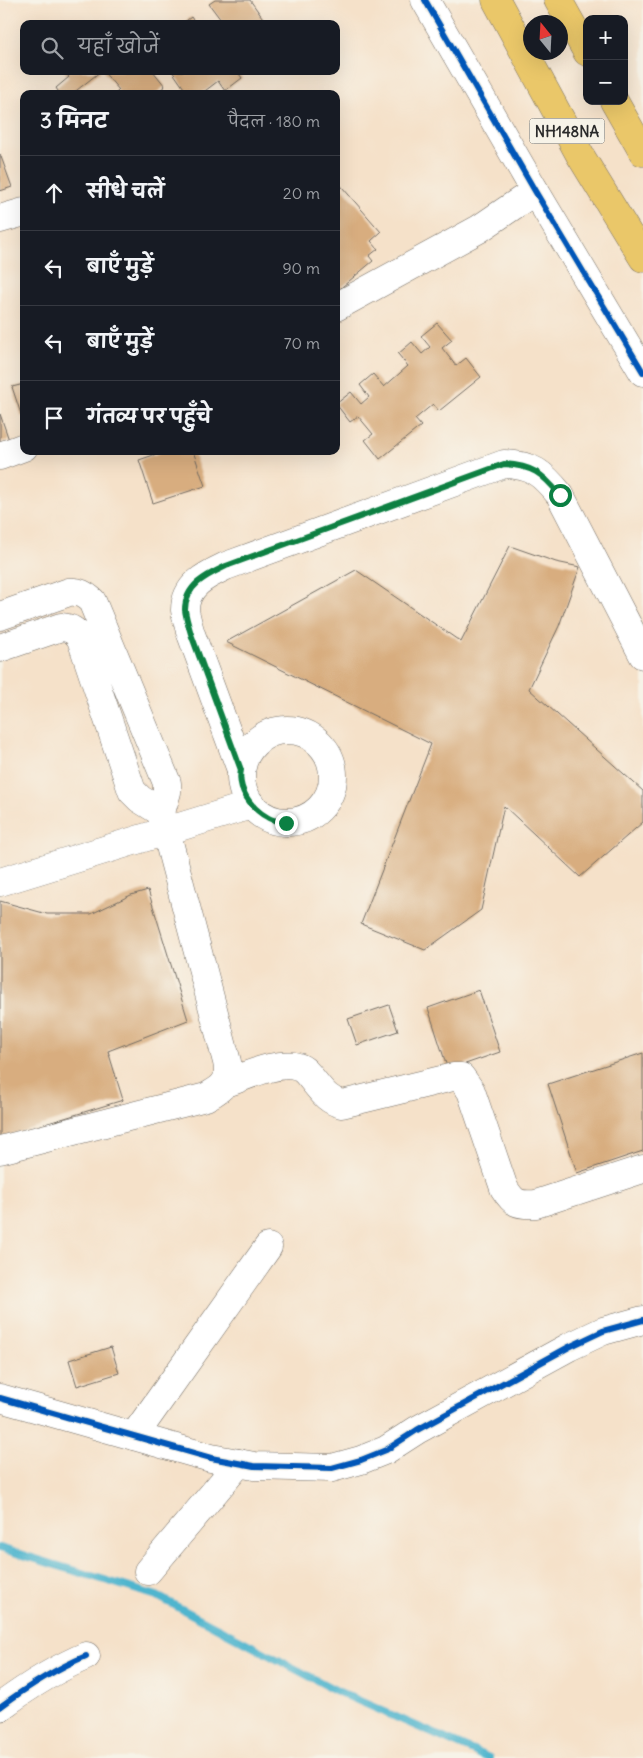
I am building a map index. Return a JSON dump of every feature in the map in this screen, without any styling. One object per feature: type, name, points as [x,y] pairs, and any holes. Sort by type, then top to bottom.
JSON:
[{"type":"highway","name":"NH148NA","points":[[496,0],[580,155],[643,258]]},
{"type":"highway","points":[[558,0],[583,45]]},
{"type":"highway","name":"NH148NA","points":[[616,105],[643,152]]},
{"type":"street","points":[[425,0],[535,191],[643,372]]},
{"type":"street","points":[[340,305],[479,229],[535,191]]},
{"type":"street","points":[[0,220],[20,213]]},
{"type":"street","points":[[0,456],[20,448]]},
{"type":"street","points":[[241,770],[191,634],[185,611],[188,594],[202,578],[236,562],[504,464],[522,465],[538,472],[550,482],[560,495],[641,644]]},
{"type":"street","points":[[0,616],[69,592],[84,594],[92,601],[167,783],[164,822],[228,1062],[229,1071],[226,1083]]},
{"type":"street","points":[[0,648],[61,627],[71,628],[77,632],[132,791],[164,822]]},
{"type":"street","points":[[288,729],[306,733],[321,743],[331,758],[334,777],[330,795],[320,810],[304,820],[286,823],[268,819],[251,805],[243,793],[240,775],[244,758],[255,742],[270,732],[288,729]]},
{"type":"street","points":[[0,882],[164,822],[251,805]]},
{"type":"street","points":[[0,1150],[206,1097],[219,1090],[226,1083],[283,1065],[298,1067],[307,1073],[333,1102],[342,1104],[454,1077],[461,1077],[471,1091],[504,1188],[511,1199],[521,1205],[536,1204],[643,1169]]},
{"type":"street","points":[[134,1436],[268,1247]]},
{"type":"street","points":[[0,1398],[211,1458],[254,1466],[332,1468],[361,1460],[386,1450],[417,1430],[568,1347],[603,1331],[643,1320]]},
{"type":"street","points":[[148,1570],[239,1463]]},
{"type":"street","points":[[0,1707],[24,1689],[86,1656]]},
{"type":"building","points":[[215,0],[250,0],[264,20],[221,20],[209,4]]},
{"type":"building","points":[[67,75],[96,75],[77,90],[57,90],[56,88],[69,77]]},
{"type":"building","points":[[106,75],[156,75],[165,86],[160,90],[119,90]]},
{"type":"building","points":[[175,75],[240,75],[242,78],[226,90],[218,81],[206,90],[185,90]]},
{"type":"building","points":[[0,154],[12,187],[0,191]]},
{"type":"building","points":[[340,185],[381,232],[371,241],[378,249],[369,256],[373,261],[340,289]]},
{"type":"building","points":[[437,323],[452,340],[442,348],[456,366],[466,358],[481,377],[439,411],[433,404],[415,419],[421,426],[380,459],[365,440],[373,434],[358,416],[350,422],[340,409],[340,401],[351,392],[361,404],[369,397],[360,385],[373,374],[384,387],[408,366],[398,354],[412,342],[422,354],[430,347],[421,336]]},
{"type":"building","points":[[20,385],[20,411],[12,387]]},
{"type":"building","points":[[0,414],[9,440],[0,442]]},
{"type":"building","points":[[153,455],[194,455],[205,486],[153,503],[139,460]]},
{"type":"building","points":[[510,546],[556,562],[580,567],[559,626],[529,689],[643,791],[643,822],[580,877],[504,806],[481,910],[425,950],[361,924],[431,744],[226,642],[356,570],[461,642]]},
{"type":"building","points":[[148,890],[188,1020],[108,1051],[123,1100],[0,1138],[0,901],[47,914],[91,914],[131,895]]},
{"type":"building","points":[[479,990],[500,1052],[448,1070],[428,1008]]},
{"type":"building","points":[[389,1005],[398,1031],[357,1045],[348,1019]]},
{"type":"building","points":[[643,1053],[643,1151],[577,1173],[548,1084]]},
{"type":"building","points":[[111,1347],[119,1373],[77,1386],[69,1360]]},
{"type":"waterway","points":[[0,1548],[157,1596],[339,1692],[489,1758]]},
{"type":"cycle path","points":[[425,0],[535,191],[643,372]]},
{"type":"cycle path","points":[[0,1398],[211,1458],[254,1466],[332,1468],[361,1460],[386,1450],[417,1430],[569,1347],[603,1331],[643,1320]]},
{"type":"cycle path","points":[[0,1707],[20,1692],[86,1656]]},
{"type":"route","points":[[286,823],[268,819],[253,808],[243,793],[241,770],[191,634],[185,611],[188,594],[202,578],[226,566],[504,464],[522,465],[538,472],[550,482],[560,495]]}]
